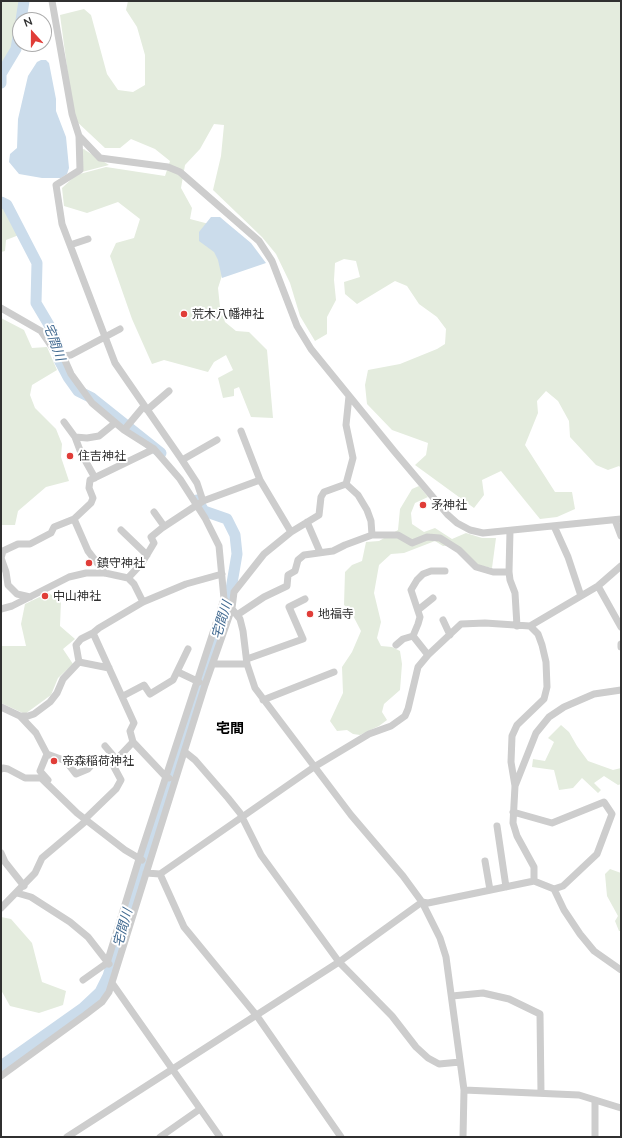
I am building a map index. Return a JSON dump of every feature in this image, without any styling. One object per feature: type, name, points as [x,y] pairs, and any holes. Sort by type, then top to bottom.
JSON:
[{"type":"street","points":[[48,1],[53,4],[72,114],[79,136],[80,170],[56,185],[62,224],[115,363],[197,483],[200,503],[205,518],[219,546],[224,599],[201,683],[185,752],[170,779],[143,860],[146,873],[112,965],[83,980]]},
{"type":"street","points":[[79,136],[100,158],[168,167],[180,172],[259,241],[272,261],[301,332],[311,349],[438,503],[457,523],[470,530],[483,533],[618,520],[621,536]]},
{"type":"street","points":[[70,245],[88,239]]},
{"type":"street","points":[[1,308],[41,331],[54,350],[63,356],[71,374],[92,403],[115,423],[154,449],[172,468],[200,503]]},
{"type":"street","points":[[63,356],[71,354],[120,329]]},
{"type":"street","points":[[124,429],[146,408],[170,391]]},
{"type":"street","points":[[346,484],[353,458],[346,425],[349,396]]},
{"type":"street","points":[[64,422],[75,438],[81,453],[95,478]]},
{"type":"street","points":[[75,438],[99,436],[115,423]]},
{"type":"street","points":[[241,432],[260,480],[291,532]]},
{"type":"street","points":[[182,460],[217,440]]},
{"type":"street","points":[[30,597],[17,594],[8,585],[6,572],[1,558],[3,551],[18,544],[30,544],[51,533],[54,527],[74,519],[91,503],[93,498],[89,488],[90,480],[154,449]]},
{"type":"street","points":[[128,578],[142,563],[154,543],[151,537],[164,526],[200,503],[260,480]]},
{"type":"street","points":[[1,1076],[91,1011],[102,1002],[109,992],[112,983],[112,965],[143,860],[201,683],[213,664],[232,608],[234,592],[264,554],[291,532],[319,515],[321,497],[324,492],[346,484]]},
{"type":"street","points":[[346,484],[358,495],[367,510],[371,521],[372,535]]},
{"type":"street","points":[[154,512],[164,526]]},
{"type":"street","points":[[74,519],[88,551],[105,573]]},
{"type":"street","points":[[307,522],[320,552]]},
{"type":"street","points":[[554,526],[568,557],[581,596]]},
{"type":"street","points":[[121,530],[147,555]]},
{"type":"street","points":[[510,531],[509,572],[510,580],[515,593],[517,626]]},
{"type":"street","points":[[237,615],[264,597],[288,586],[288,575],[295,571],[300,557],[340,549],[345,545],[372,535],[398,535],[412,543],[427,537],[440,538],[459,550],[476,567],[493,572],[509,572]]},
{"type":"street","points":[[146,873],[160,874],[314,767],[370,734],[391,726],[405,716],[418,667],[428,655],[461,624],[469,622],[530,626],[598,586],[621,566]]},
{"type":"street","points":[[413,636],[420,617],[411,590],[423,574],[431,571],[445,571]]},
{"type":"street","points":[[1,609],[12,606],[69,577],[86,573],[105,573],[128,578],[134,584],[143,602]]},
{"type":"street","points":[[79,662],[76,646],[81,639],[143,602],[186,584],[222,574]]},
{"type":"street","points":[[598,586],[621,627]]},
{"type":"street","points":[[418,610],[433,598]]},
{"type":"street","points":[[224,599],[237,615],[243,631],[247,661],[255,688],[351,815],[403,876],[422,902],[440,938],[444,951],[452,996],[464,1090],[463,1137]]},
{"type":"street","points":[[213,664],[247,661],[303,639],[289,607],[305,599]]},
{"type":"street","points":[[443,620],[450,635]]},
{"type":"street","points":[[530,626],[538,634],[542,645],[546,662],[547,687],[544,699],[517,725],[512,736],[510,762],[515,786],[513,823],[517,836],[534,867],[534,881]]},
{"type":"street","points":[[93,633],[134,723],[130,731],[133,742],[170,779]]},
{"type":"street","points":[[396,645],[403,639],[413,636]]},
{"type":"street","points":[[413,636],[428,655]]},
{"type":"street","points":[[123,696],[144,685],[150,694],[173,680],[188,649]]},
{"type":"street","points":[[79,662],[109,668]]},
{"type":"street","points":[[20,716],[34,714],[50,702],[57,693],[63,679],[79,662]]},
{"type":"street","points":[[178,672],[201,683]]},
{"type":"street","points":[[263,700],[334,672]]},
{"type":"street","points":[[515,786],[536,733],[549,717],[564,707],[594,694],[621,690]]},
{"type":"street","points":[[1,707],[20,716],[36,733],[47,754],[66,761],[76,774],[88,769],[96,761],[115,761]]},
{"type":"street","points":[[1,908],[35,873],[42,858],[86,820],[116,789],[121,780],[114,767],[115,761],[133,742]]},
{"type":"street","points":[[105,746],[115,761]]},
{"type":"street","points":[[185,752],[213,779],[242,817],[261,855],[339,962],[392,1016],[416,1047],[428,1058],[439,1064],[460,1062]]},
{"type":"street","points":[[47,754],[40,771],[54,786],[53,791]]},
{"type":"street","points":[[1,769],[8,769],[26,778],[41,778],[53,791],[86,820],[143,860]]},
{"type":"street","points":[[68,1137],[339,962],[422,902],[428,903],[534,881],[554,889],[564,886],[597,854],[612,814],[604,802],[552,823],[514,812]]},
{"type":"street","points":[[497,826],[506,887]]},
{"type":"street","points":[[1,852],[5,862],[24,886]]},
{"type":"street","points":[[485,861],[490,890]]},
{"type":"street","points":[[160,874],[184,927],[257,1016],[341,1137]]},
{"type":"street","points":[[554,889],[564,910],[580,934],[594,951],[621,970]]},
{"type":"street","points":[[17,893],[31,896],[70,922],[88,937],[112,965]]},
{"type":"street","points":[[112,983],[220,1137]]},
{"type":"street","points":[[452,996],[483,993],[509,1000],[540,1014],[541,1093]]},
{"type":"street","points":[[464,1090],[578,1095],[621,1108]]},
{"type":"street","points":[[595,1100],[595,1137]]},
{"type":"street","points":[[160,1137],[200,1109]]},
{"type":"shaded area","points":[[1,1],[20,1],[18,12],[12,12],[12,48],[1,67]]},
{"type":"shaded area","points":[[128,1],[621,1],[621,468],[619,466],[608,470],[596,465],[570,437],[569,421],[558,401],[546,391],[537,401],[538,413],[525,445],[555,492],[572,492],[575,509],[557,517],[540,519],[501,471],[482,480],[484,495],[474,508],[415,465],[426,455],[428,443],[392,430],[367,404],[365,385],[368,370],[400,364],[437,349],[445,344],[446,329],[437,317],[419,304],[407,286],[395,281],[357,304],[345,294],[344,282],[360,277],[356,261],[344,259],[335,263],[334,280],[336,300],[327,317],[327,334],[315,341],[300,316],[290,283],[276,254],[262,237],[213,190],[221,156],[224,125],[214,124],[200,149],[185,165],[181,188],[192,208],[190,219],[209,224],[226,263],[218,288],[220,307],[225,322],[236,331],[249,332],[267,350],[273,418],[251,417],[239,387],[234,389],[234,396],[223,398],[218,378],[233,370],[226,355],[214,362],[208,372],[164,360],[152,364],[132,319],[110,256],[116,243],[134,238],[140,219],[118,202],[87,213],[64,206],[62,188],[76,175],[106,167],[165,176],[170,161],[155,149],[131,139],[120,148],[105,148],[74,119],[60,15],[84,9],[91,15],[107,74],[118,90],[133,92],[145,85],[145,55],[137,27],[126,10]]},
{"type":"shaded area","points":[[84,149],[109,165],[82,172],[81,150]]},
{"type":"shaded area","points":[[1,206],[6,208],[19,235],[6,240],[5,251],[1,252]]},
{"type":"shaded area","points":[[1,318],[24,330],[32,348],[47,347],[57,370],[32,385],[30,395],[35,408],[56,429],[62,444],[61,457],[69,481],[46,487],[18,511],[15,525],[1,525]]},
{"type":"shaded area","points":[[419,486],[428,497],[415,503],[411,513],[412,524],[424,532],[435,528],[452,539],[466,533],[482,538],[496,538],[492,568],[478,565],[456,545],[443,546],[435,541],[404,553],[391,554],[379,565],[374,593],[381,622],[377,638],[381,646],[392,647],[400,651],[402,664],[400,690],[384,704],[382,712],[387,720],[379,726],[360,735],[353,734],[347,730],[337,731],[330,721],[343,693],[342,667],[352,652],[361,631],[350,610],[344,605],[345,572],[352,565],[362,561],[366,542],[379,541],[398,530],[400,509],[412,489]]},
{"type":"shaded area","points":[[48,593],[61,600],[60,626],[75,639],[63,649],[73,664],[58,678],[51,695],[25,714],[1,703],[1,646],[26,646],[21,624],[25,604]]},
{"type":"shaded area","points":[[561,725],[569,732],[588,761],[613,770],[621,768],[621,784],[618,785],[604,776],[594,783],[601,790],[598,793],[582,778],[573,788],[559,790],[554,770],[532,767],[533,759],[545,761],[554,742],[548,738]]},
{"type":"shaded area","points":[[610,869],[621,873],[621,931],[619,931],[615,921],[618,916],[607,896],[605,874]]},
{"type":"shaded area","points":[[1,917],[11,919],[32,943],[42,982],[66,991],[63,1005],[39,1013],[10,1006],[1,990]]},
{"type":"water","points":[[46,60],[49,63],[56,99],[56,111],[66,137],[69,168],[67,174],[61,178],[42,178],[19,174],[9,162],[10,154],[17,148],[18,119],[28,76],[37,62]]},
{"type":"water","points":[[211,217],[220,217],[251,243],[266,263],[222,278],[218,260],[214,252],[199,241],[199,232]]},
{"type":"waterway","name":"宅間川","points":[[22,12],[24,1]]},
{"type":"waterway","name":"宅間川","points":[[1,83],[1,74],[14,52]]},
{"type":"waterway","name":"宅間川","points":[[1,202],[7,205],[37,263],[36,303],[52,330],[58,346],[59,360],[68,377],[78,391],[92,398],[161,453]]},
{"type":"waterway","name":"宅間川","points":[[1,1066],[83,1008],[100,992],[108,976],[141,865],[185,737],[230,595],[237,554],[235,535],[227,519],[204,511],[197,500]]},
{"type":"place","name":"荒木八幡神社","points":[[184,314]]},
{"type":"place","name":"住吉神社","points":[[70,456]]},
{"type":"place","name":"矛神社","points":[[423,505]]},
{"type":"place","name":"鎮守神社","points":[[89,563]]},
{"type":"place","name":"中山神社","points":[[45,596]]},
{"type":"place","name":"地福寺","points":[[310,614]]},
{"type":"place","name":"帝森稲荷神社","points":[[54,761]]},
{"type":"district","name":"宅間","points":[[230,729]]}]
